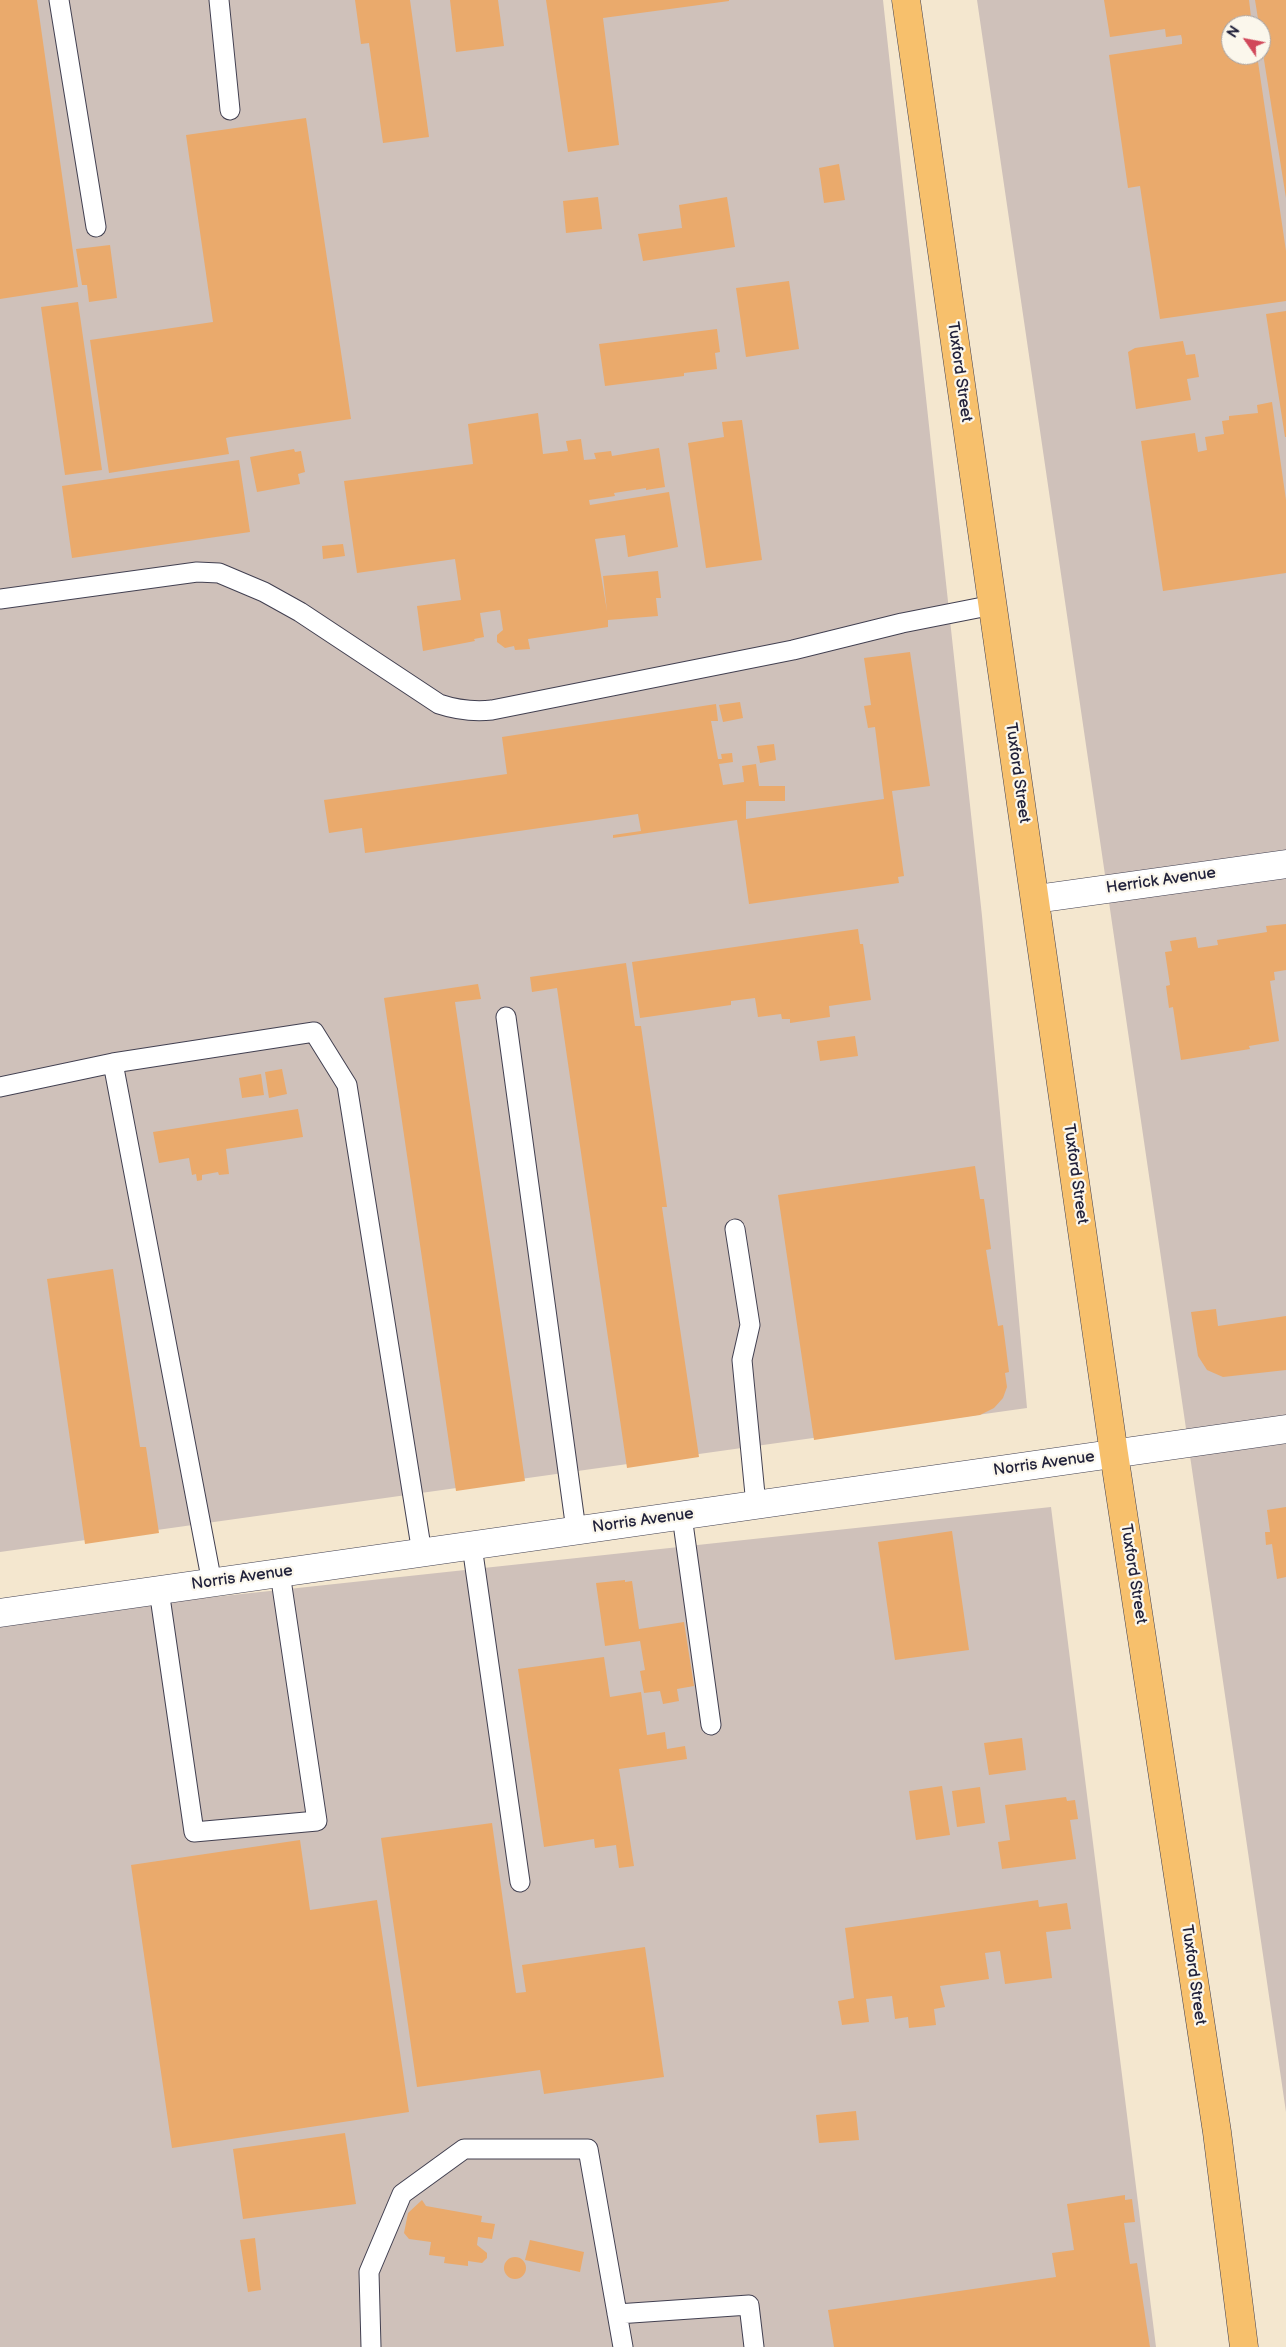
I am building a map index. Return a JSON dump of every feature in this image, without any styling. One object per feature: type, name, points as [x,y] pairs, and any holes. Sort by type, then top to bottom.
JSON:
[{"type":"main road","name":"Tuxford Street","points":[[906,0],[1114,1454],[1217,2132],[1244,2347]]},
{"type":"street","name":"Herrick Avenue","points":[[1036,899],[1286,864]]},
{"type":"street","name":"Norris Avenue","points":[[0,1613],[1286,1429]]},
{"type":"lane","points":[[59,0],[96,227]]},
{"type":"lane","points":[[219,0],[230,110]]},
{"type":"lane","points":[[0,599],[197,572],[220,573],[264,592],[300,612],[439,704],[456,710],[473,712],[492,710],[793,650],[902,623],[993,604]]},
{"type":"lane","points":[[506,1017],[576,1530]]},
{"type":"lane","points":[[0,1086],[113,1063],[314,1032],[347,1085],[422,1553]]},
{"type":"lane","points":[[113,1063],[212,1583]]},
{"type":"lane","points":[[735,1229],[750,1325],[742,1360],[756,1505]]},
{"type":"lane","points":[[682,1516],[711,1725]]},
{"type":"lane","points":[[472,1546],[520,1882]]},
{"type":"lane","points":[[159,1590],[194,1832],[317,1821],[280,1573]]},
{"type":"lane","points":[[370,2347],[368,2272],[402,2194],[464,2149],[588,2150],[623,2347]]},
{"type":"lane","points":[[617,2314],[749,2305],[754,2347]]},
{"type":"shaded area","points":[[0,0],[883,0],[982,916],[1027,1408],[0,1552]]},
{"type":"shaded area","points":[[977,0],[1286,0],[1286,2112]]},
{"type":"shaded area","points":[[1051,1507],[1156,2347],[0,2347],[0,1620]]},
{"type":"building","points":[[0,0],[37,0],[78,287],[0,299]]},
{"type":"building","points":[[355,0],[410,0],[429,137],[383,143],[369,43],[361,44]]},
{"type":"building","points":[[450,0],[498,0],[504,46],[456,52]]},
{"type":"building","points":[[546,0],[729,1],[603,18],[619,145],[568,152]]},
{"type":"building","points":[[1104,0],[1249,0],[1251,15],[1221,15],[1221,65],[1258,65],[1286,251],[1286,301],[1160,319],[1140,186],[1128,188],[1109,55],[1182,44],[1182,39],[1181,35],[1166,37],[1165,29],[1110,37]]},
{"type":"building","points":[[1255,0],[1286,0],[1286,198],[1265,65],[1271,65],[1271,15],[1257,15]]},
{"type":"building","points":[[306,118],[351,419],[230,437],[226,438],[229,454],[109,473],[90,340],[213,322],[186,135]]},
{"type":"building","points":[[839,164],[845,200],[824,203],[819,168]]},
{"type":"building","points":[[598,197],[602,229],[566,233],[563,201]]},
{"type":"building","points":[[727,197],[735,247],[643,261],[638,234],[682,228],[679,205]]},
{"type":"building","points":[[110,245],[117,298],[89,302],[87,285],[82,285],[76,249]]},
{"type":"building","points":[[789,281],[799,349],[746,357],[736,288]]},
{"type":"building","points":[[78,302],[102,470],[65,475],[41,307]]},
{"type":"building","points":[[1286,311],[1286,437],[1285,437],[1266,314]]},
{"type":"building","points":[[717,329],[720,352],[715,353],[717,369],[684,373],[684,376],[605,386],[599,344]]},
{"type":"building","points":[[1183,341],[1186,355],[1195,354],[1199,377],[1187,379],[1191,400],[1136,409],[1128,352],[1135,348]]},
{"type":"building","points":[[1272,402],[1286,500],[1286,573],[1163,591],[1141,441],[1195,433],[1198,452],[1207,450],[1205,437],[1224,434],[1222,421],[1229,420],[1229,416],[1258,413],[1257,405]]},
{"type":"building","points":[[538,413],[543,454],[568,451],[566,441],[581,439],[584,460],[596,459],[594,453],[611,451],[612,456],[659,448],[665,487],[614,493],[615,496],[589,500],[590,505],[669,492],[678,547],[628,557],[625,535],[595,539],[607,611],[603,576],[658,571],[661,598],[656,598],[658,616],[608,620],[608,627],[528,639],[530,649],[515,650],[514,646],[505,648],[497,642],[497,635],[503,630],[500,610],[480,613],[484,637],[474,639],[475,641],[423,651],[417,606],[461,600],[455,559],[357,573],[344,481],[473,464],[468,424]]},
{"type":"building","points":[[742,420],[762,560],[706,568],[688,443],[724,437],[722,422]]},
{"type":"building","points":[[294,449],[295,452],[301,451],[305,472],[298,474],[300,484],[257,492],[250,457]]},
{"type":"building","points":[[239,460],[250,532],[72,558],[62,486]]},
{"type":"building","points":[[343,544],[345,556],[323,559],[322,546]]},
{"type":"building","points":[[910,652],[930,786],[892,791],[904,876],[898,877],[899,883],[749,904],[737,820],[613,838],[613,835],[641,831],[638,814],[365,853],[362,828],[329,833],[324,800],[507,774],[502,737],[716,704],[718,721],[711,721],[718,759],[722,759],[721,754],[732,753],[733,762],[719,764],[723,785],[744,782],[742,766],[756,764],[759,786],[785,786],[785,801],[746,801],[746,819],[884,799],[875,727],[868,728],[864,706],[871,705],[864,658]]},
{"type":"building","points":[[740,702],[743,718],[723,722],[719,705]]},
{"type":"building","points":[[774,744],[776,760],[760,763],[757,746]]},
{"type":"building","points":[[1286,924],[1286,970],[1274,972],[1275,980],[1270,981],[1279,1041],[1249,1046],[1250,1049],[1181,1060],[1173,1007],[1169,1008],[1166,986],[1170,985],[1165,952],[1172,951],[1170,941],[1196,937],[1198,948],[1218,945],[1217,940],[1267,932],[1266,926]]},
{"type":"building","points":[[858,929],[860,944],[863,944],[871,1000],[829,1006],[830,1017],[790,1023],[790,1019],[782,1019],[781,1014],[758,1017],[755,998],[731,1001],[731,1005],[640,1018],[632,962]]},
{"type":"building","points":[[626,963],[635,1026],[641,1026],[667,1207],[662,1207],[699,1457],[627,1468],[557,988],[532,992],[530,977]]},
{"type":"building","points":[[478,984],[481,999],[455,1002],[525,1481],[456,1491],[384,998]]},
{"type":"building","points":[[855,1036],[858,1056],[820,1061],[817,1041]]},
{"type":"building","points":[[282,1069],[287,1094],[269,1098],[265,1072]]},
{"type":"building","points":[[261,1074],[264,1095],[242,1098],[239,1078]]},
{"type":"building","points":[[298,1109],[303,1137],[226,1149],[229,1174],[219,1175],[218,1172],[202,1175],[202,1180],[197,1181],[196,1174],[192,1175],[189,1158],[159,1163],[153,1132]]},
{"type":"building","points":[[975,1166],[980,1199],[984,1199],[991,1249],[986,1250],[998,1326],[1003,1325],[1009,1372],[1005,1373],[1007,1387],[1003,1398],[994,1408],[980,1415],[814,1440],[778,1195]]},
{"type":"building","points":[[113,1269],[140,1447],[146,1447],[159,1533],[85,1544],[47,1279]]},
{"type":"building","points":[[1216,1309],[1218,1326],[1286,1316],[1286,1370],[1223,1377],[1207,1370],[1198,1356],[1191,1312]]},
{"type":"building","points":[[1286,1507],[1286,1577],[1277,1579],[1272,1544],[1266,1545],[1265,1532],[1270,1532],[1267,1510]]},
{"type":"building","points":[[952,1531],[969,1650],[895,1660],[878,1542]]},
{"type":"building","points":[[625,1580],[625,1582],[632,1581],[639,1629],[684,1622],[694,1686],[677,1689],[679,1701],[663,1704],[660,1691],[644,1693],[640,1671],[645,1670],[640,1641],[605,1646],[596,1583]]},
{"type":"building","points":[[604,1657],[610,1697],[641,1692],[647,1735],[665,1732],[667,1749],[685,1746],[687,1759],[619,1769],[634,1866],[619,1868],[616,1845],[595,1848],[594,1839],[544,1847],[518,1669]]},
{"type":"building","points":[[1022,1738],[1026,1770],[989,1775],[984,1743]]},
{"type":"building","points":[[942,1786],[950,1835],[916,1840],[909,1791]]},
{"type":"building","points":[[980,1787],[985,1823],[957,1827],[952,1791]]},
{"type":"building","points":[[1066,1797],[1067,1801],[1075,1800],[1078,1819],[1070,1820],[1076,1859],[1002,1869],[998,1842],[1010,1840],[1005,1805]]},
{"type":"building","points":[[492,1823],[516,1993],[526,1992],[522,1965],[645,1947],[664,2077],[544,2094],[540,2070],[417,2087],[381,1838]]},
{"type":"building","points":[[300,1840],[310,1910],[377,1900],[409,2112],[172,2148],[131,1865]]},
{"type":"building","points":[[1038,1900],[1039,1907],[1067,1903],[1071,1929],[1046,1932],[1052,1978],[1005,1984],[1000,1951],[985,1953],[989,1979],[940,1986],[945,2007],[934,2009],[936,2025],[909,2028],[908,2017],[895,2019],[892,1996],[866,1999],[869,2022],[842,2025],[838,2001],[854,1998],[845,1928]]},
{"type":"building","points":[[856,2111],[859,2140],[819,2143],[816,2115]]},
{"type":"building","points":[[345,2133],[356,2204],[243,2219],[233,2149]]},
{"type":"building","points":[[1125,2195],[1125,2200],[1132,2199],[1135,2222],[1124,2223],[1130,2264],[1137,2263],[1150,2347],[834,2347],[828,2310],[1056,2277],[1052,2253],[1074,2250],[1067,2204]]},
{"type":"building","points":[[422,2200],[426,2206],[482,2216],[481,2222],[495,2224],[492,2239],[478,2237],[477,2245],[487,2253],[487,2258],[482,2263],[468,2261],[468,2266],[444,2263],[445,2257],[429,2255],[431,2242],[409,2239],[404,2233],[408,2213]]},
{"type":"building","points":[[255,2238],[261,2290],[248,2292],[240,2240]]},
{"type":"building","points":[[530,2240],[584,2252],[580,2272],[525,2260]]},
{"type":"building","points":[[515,2257],[523,2260],[526,2268],[523,2276],[515,2279],[507,2276],[504,2268],[507,2260]]}]
